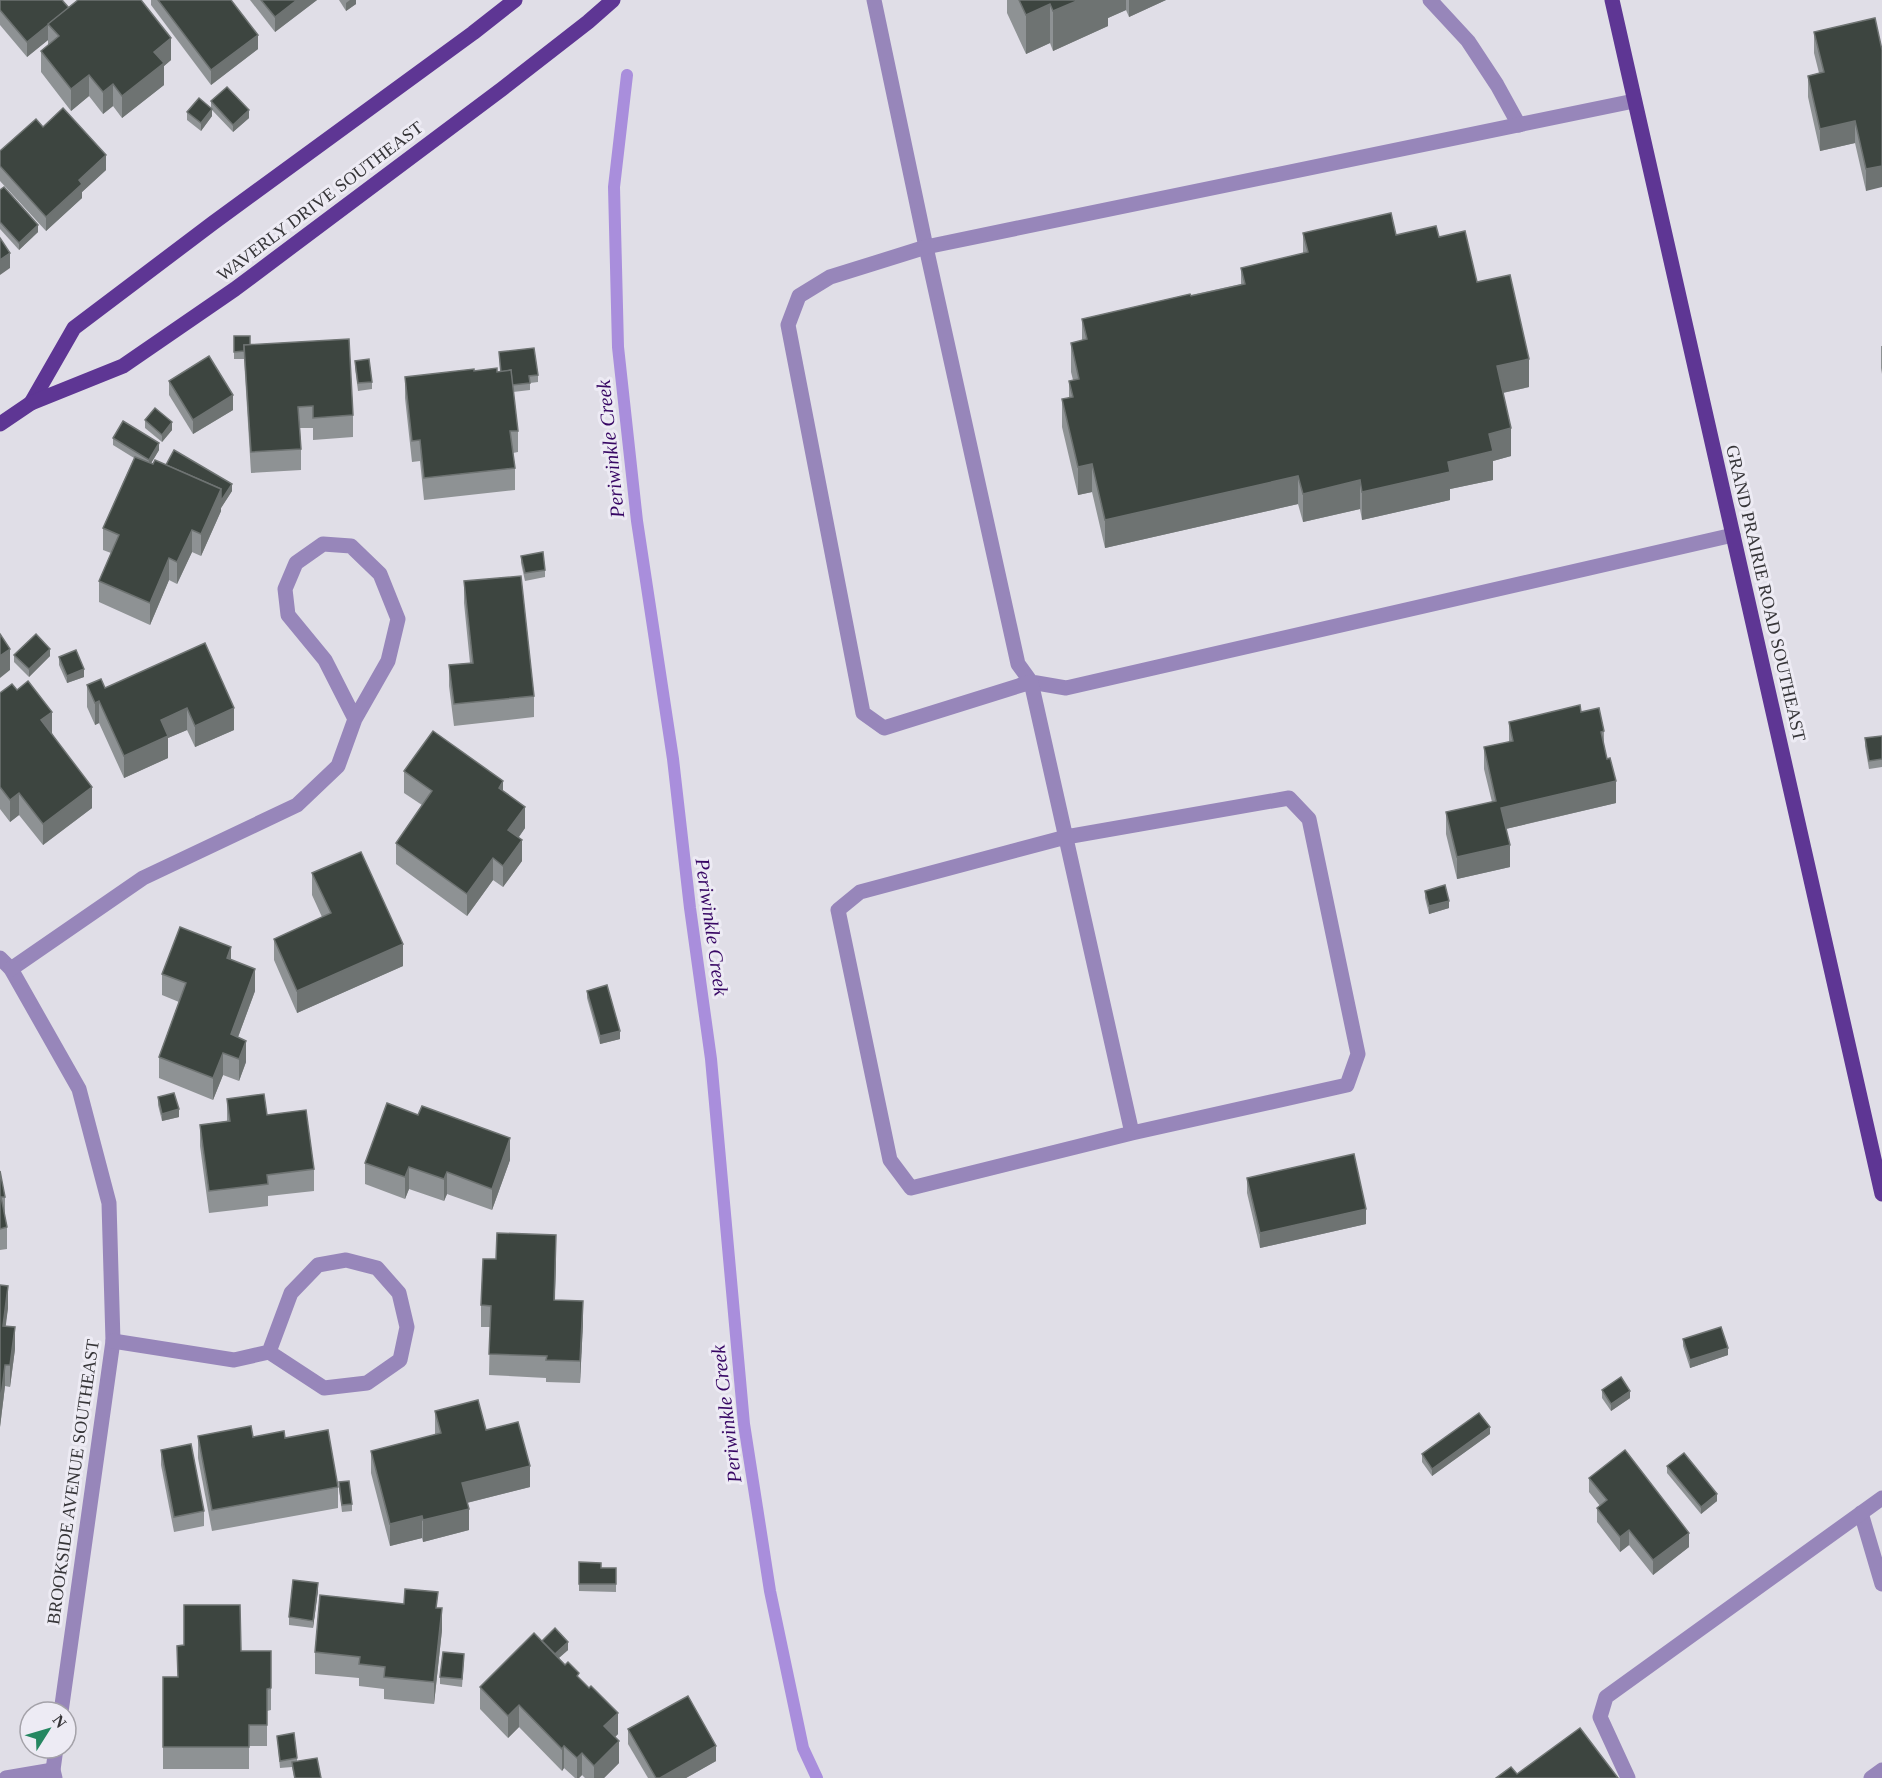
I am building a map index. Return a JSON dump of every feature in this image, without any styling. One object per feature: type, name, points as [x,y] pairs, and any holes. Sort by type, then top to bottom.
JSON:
[{"type":"main road","name":"WAVERLY DRIVE SOUTHEAST","points":[[31,403],[74,328],[515,0]]},
{"type":"main road","name":"WAVERLY DRIVE SOUTHEAST","points":[[0,424],[31,403],[123,366],[235,289],[502,89],[613,0]]},
{"type":"main road","name":"GRAND PRAIRIE ROAD SOUTHEAST","points":[[1612,0],[1882,1194]]},
{"type":"street","points":[[874,0],[1018,664],[1031,682],[1132,1133]]},
{"type":"street","points":[[1430,0],[1468,41],[1497,85],[1519,125]]},
{"type":"street","points":[[1634,101],[926,247],[830,277],[799,296],[788,326],[863,713],[884,728],[1031,682],[1066,688],[1733,535]]},
{"type":"street","points":[[5,964],[143,878],[297,805],[338,766],[355,719],[388,661],[398,619],[380,574],[351,546],[323,544],[296,563],[285,589],[288,615],[325,660],[355,719]]},
{"type":"street","points":[[1289,798],[1310,819],[1358,1054],[1347,1085],[1132,1133],[911,1188],[890,1160],[838,910],[860,892],[1066,837],[1289,798]]},
{"type":"street","name":"BROOKSIDE AVENUE SOUTHEAST","points":[[5,964],[79,1089],[109,1203],[113,1341],[63,1700]]},
{"type":"street","points":[[113,1341],[234,1359],[269,1352],[324,1388],[367,1383],[400,1360],[407,1328],[399,1293],[377,1268],[346,1260],[318,1265],[291,1293],[269,1352]]},
{"type":"street","points":[[1628,1778],[1600,1717],[1606,1697],[1882,1498]]},
{"type":"street","points":[[1861,1513],[1882,1584]]},
{"type":"street","points":[[1871,1778],[1882,1770]]},
{"type":"street","points":[[6,1778],[54,1774]]},
{"type":"building","points":[[0,0],[62,0],[69,8],[27,42],[0,10]]},
{"type":"building","points":[[78,0],[141,0],[171,38],[154,52],[164,63],[122,96],[113,84],[103,92],[89,75],[71,89],[41,51],[59,36],[48,24]]},
{"type":"building","points":[[158,0],[231,0],[258,35],[211,70]]},
{"type":"building","points":[[261,0],[297,0],[275,17]]},
{"type":"building","points":[[1019,0],[1079,0],[1053,11],[1050,4],[1026,15]]},
{"type":"building","points":[[1875,18],[1882,50],[1882,166],[1866,169],[1855,121],[1820,129],[1808,76],[1824,72],[1814,32]]},
{"type":"building","points":[[227,87],[249,110],[233,125],[211,101]]},
{"type":"building","points":[[199,98],[212,109],[201,123],[187,112]]},
{"type":"building","points":[[63,108],[106,155],[79,180],[82,184],[46,217],[0,166],[0,151],[36,119],[43,127]]},
{"type":"building","points":[[4,187],[38,225],[19,243],[0,222],[0,190]]},
{"type":"building","points":[[1391,213],[1396,235],[1436,226],[1439,237],[1465,231],[1477,282],[1510,275],[1529,359],[1497,366],[1511,428],[1489,434],[1493,451],[1448,462],[1450,472],[1362,492],[1360,480],[1303,494],[1298,476],[1105,520],[1092,464],[1078,467],[1062,399],[1073,397],[1069,381],[1079,379],[1071,343],[1087,339],[1082,319],[1245,284],[1241,268],[1308,252],[1303,233]]},
{"type":"building","points":[[0,238],[10,253],[0,260]]},
{"type":"building","points":[[234,336],[250,336],[250,345],[244,345],[244,351],[234,352]]},
{"type":"building","points":[[349,339],[353,415],[313,418],[313,406],[298,407],[301,449],[251,452],[244,345]]},
{"type":"building","points":[[534,348],[538,375],[529,376],[530,383],[512,385],[511,370],[501,372],[499,352]]},
{"type":"building","points":[[209,356],[233,395],[193,420],[169,381]]},
{"type":"building","points":[[369,359],[372,382],[358,383],[355,361]]},
{"type":"building","points":[[497,368],[497,372],[511,370],[518,431],[510,431],[515,468],[424,478],[420,440],[412,441],[405,377]]},
{"type":"building","points":[[155,408],[172,422],[162,435],[145,420]]},
{"type":"building","points":[[123,421],[159,443],[149,460],[113,438]]},
{"type":"building","points":[[174,450],[232,484],[221,501],[221,489],[166,465]]},
{"type":"building","points":[[135,457],[153,464],[155,460],[221,489],[201,534],[192,530],[177,562],[169,558],[150,603],[99,581],[119,535],[103,528]]},
{"type":"building","points":[[543,552],[545,570],[525,573],[521,556]]},
{"type":"building","points":[[521,576],[534,696],[454,704],[449,665],[473,663],[464,581]]},
{"type":"building","points":[[0,634],[10,649],[0,656]]},
{"type":"building","points":[[36,634],[50,649],[29,669],[14,655]]},
{"type":"building","points":[[205,643],[234,708],[195,726],[187,708],[161,720],[168,736],[124,756],[99,701],[95,703],[87,685],[101,679],[105,688]]},
{"type":"building","points":[[76,650],[84,669],[67,676],[59,657]]},
{"type":"building","points":[[28,681],[52,712],[41,720],[92,787],[43,824],[19,793],[10,800],[0,787],[0,693],[12,684],[17,690]]},
{"type":"building","points":[[1580,705],[1581,712],[1599,708],[1607,759],[1610,758],[1616,781],[1501,808],[1510,845],[1457,857],[1446,812],[1496,801],[1484,747],[1513,741],[1509,722]]},
{"type":"building","points":[[433,731],[503,781],[499,788],[525,807],[508,830],[522,840],[503,866],[493,858],[467,894],[396,843],[432,791],[404,771]]},
{"type":"building","points":[[1882,736],[1882,759],[1869,761],[1865,738]]},
{"type":"building","points":[[361,852],[403,944],[297,991],[274,939],[331,913],[312,873]]},
{"type":"building","points":[[1445,885],[1449,901],[1429,906],[1425,891]]},
{"type":"building","points":[[180,927],[231,947],[227,958],[255,969],[231,1034],[246,1041],[239,1059],[223,1053],[213,1078],[159,1057],[186,983],[162,974]]},
{"type":"building","points":[[607,985],[620,1031],[600,1036],[587,991]]},
{"type":"building","points":[[174,1093],[179,1109],[162,1114],[158,1097]]},
{"type":"building","points":[[264,1094],[267,1115],[306,1110],[314,1169],[267,1175],[268,1184],[209,1191],[200,1125],[230,1121],[227,1099]]},
{"type":"building","points":[[387,1103],[418,1115],[422,1106],[510,1138],[492,1189],[447,1172],[444,1179],[409,1167],[405,1177],[365,1163]]},
{"type":"building","points":[[1354,1154],[1366,1209],[1260,1233],[1247,1178]]},
{"type":"building","points":[[0,1171],[5,1197],[1,1197],[7,1227],[0,1229]]},
{"type":"building","points":[[497,1233],[556,1235],[554,1300],[583,1301],[580,1361],[546,1360],[547,1356],[489,1354],[491,1306],[481,1305],[483,1259],[496,1259]]},
{"type":"building","points":[[0,1285],[8,1286],[3,1326],[15,1327],[10,1365],[5,1365],[0,1405]]},
{"type":"building","points":[[1721,1327],[1728,1348],[1690,1360],[1683,1339]]},
{"type":"building","points":[[1621,1377],[1630,1391],[1611,1404],[1602,1390]]},
{"type":"building","points":[[478,1400],[486,1430],[518,1422],[530,1466],[462,1483],[469,1509],[423,1520],[422,1516],[390,1524],[371,1451],[441,1433],[435,1411]]},
{"type":"building","points":[[1479,1413],[1490,1427],[1432,1469],[1422,1454]]},
{"type":"building","points":[[251,1426],[253,1437],[284,1431],[285,1438],[328,1430],[338,1487],[212,1510],[198,1436]]},
{"type":"building","points":[[191,1444],[204,1511],[174,1517],[161,1450]]},
{"type":"building","points":[[1625,1450],[1689,1533],[1653,1560],[1629,1530],[1620,1537],[1597,1508],[1607,1500],[1589,1478]]},
{"type":"building","points":[[1684,1453],[1717,1494],[1701,1507],[1667,1466]]},
{"type":"building","points":[[349,1481],[352,1504],[342,1505],[339,1482]]},
{"type":"building","points":[[579,1562],[601,1563],[601,1568],[616,1568],[616,1584],[579,1584]]},
{"type":"building","points":[[293,1580],[318,1583],[313,1621],[289,1617]]},
{"type":"building","points":[[405,1589],[438,1592],[436,1608],[442,1608],[434,1682],[384,1677],[385,1667],[359,1664],[360,1657],[315,1652],[320,1595],[404,1604]]},
{"type":"building","points":[[184,1605],[240,1605],[241,1651],[271,1651],[271,1688],[267,1689],[267,1725],[249,1725],[249,1747],[163,1747],[163,1677],[178,1677],[177,1646],[184,1645]]},
{"type":"building","points":[[555,1628],[568,1642],[555,1654],[542,1641]]},
{"type":"building","points":[[534,1633],[565,1665],[568,1662],[579,1673],[577,1676],[589,1688],[591,1686],[618,1713],[604,1726],[619,1741],[594,1766],[582,1753],[577,1758],[564,1746],[562,1749],[519,1705],[508,1716],[480,1687]]},
{"type":"building","points":[[443,1652],[464,1654],[462,1679],[440,1677]]},
{"type":"building","points":[[688,1696],[716,1746],[660,1778],[656,1778],[628,1729]]},
{"type":"building","points":[[1580,1728],[1618,1778],[1496,1778],[1511,1767],[1517,1774]]},
{"type":"building","points":[[294,1733],[297,1758],[280,1761],[277,1736]]},
{"type":"building","points":[[317,1758],[321,1778],[295,1778],[292,1762]]},
{"type":"waterway","name":"Periwinkle Creek","points":[[627,75],[614,187],[618,347],[637,521],[673,759],[690,908],[711,1059],[744,1424],[770,1591],[803,1748],[817,1778]]}]
